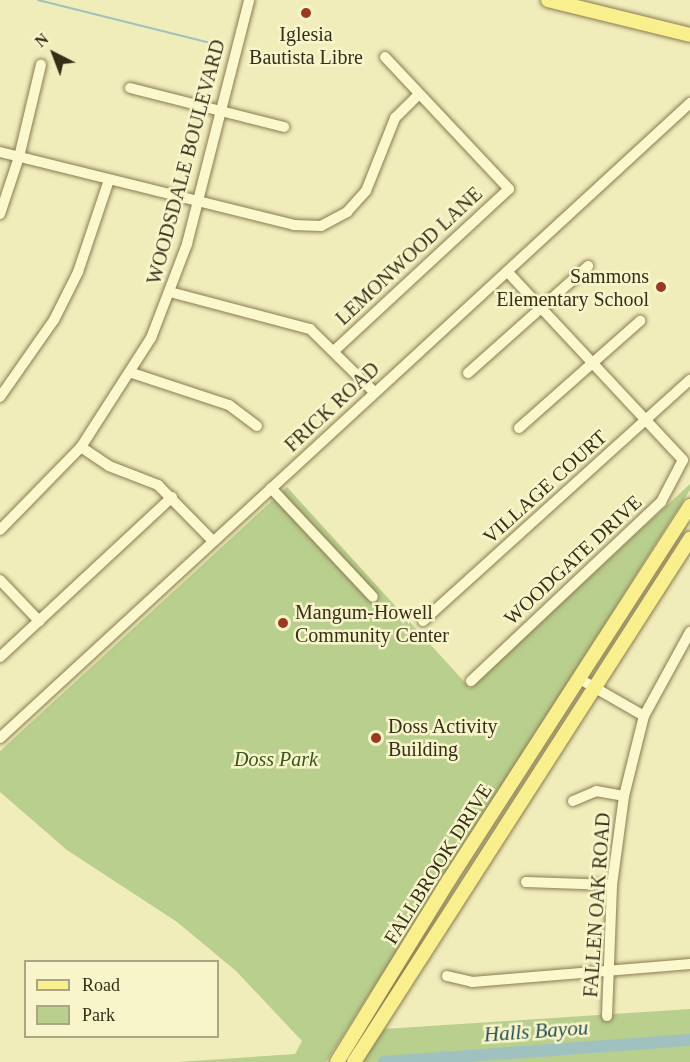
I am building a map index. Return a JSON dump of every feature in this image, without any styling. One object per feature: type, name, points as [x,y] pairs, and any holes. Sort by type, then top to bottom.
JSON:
[{"type":"main road","points":[[548,0],[690,35]]},
{"type":"main road","name":"FALLBROOK DRIVE","points":[[337,1062],[490,815],[690,506]]},
{"type":"main road","name":"FALLBROOK DRIVE","points":[[354,1062],[690,538]]},
{"type":"main road","points":[[666,542],[681,552]]},
{"type":"main road","points":[[490,815],[506,825]]},
{"type":"main road","points":[[408,950],[420,958]]},
{"type":"street","name":"WOODSDALE BOULEVARD","points":[[0,530],[81,447],[132,373],[170,292],[198,200],[249,0]]},
{"type":"street","points":[[0,152],[294,225],[321,226],[335,221],[366,191],[396,118],[418,95],[385,57]]},
{"type":"street","points":[[0,214],[19,157],[41,65]]},
{"type":"street","points":[[129,88],[284,127]]},
{"type":"street","name":"LEMONWOOD LANE","points":[[335,350],[509,189],[418,95]]},
{"type":"street","name":"FRICK ROAD","points":[[0,738],[690,103]]},
{"type":"street","points":[[0,397],[23,369],[69,291],[109,180]]},
{"type":"street","points":[[468,373],[588,266]]},
{"type":"street","name":"WOODGATE DRIVE","points":[[471,681],[661,502],[683,460],[645,422],[507,271]]},
{"type":"street","points":[[170,292],[296,323],[310,329],[335,350],[374,392]]},
{"type":"street","points":[[519,428],[640,321]]},
{"type":"street","points":[[132,373],[229,405],[257,426]]},
{"type":"street","name":"VILLAGE COURT","points":[[423,621],[690,380]]},
{"type":"street","points":[[81,447],[109,466],[150,481],[172,497],[213,541]]},
{"type":"street","points":[[271,488],[373,597]]},
{"type":"street","points":[[0,657],[172,497]]},
{"type":"street","points":[[0,580],[39,621]]},
{"type":"street","name":"FALLEN OAK ROAD","points":[[607,1016],[612,885],[624,796],[644,716],[690,632]]},
{"type":"street","points":[[578,678],[644,716]]},
{"type":"street","points":[[573,801],[596,791],[624,796]]},
{"type":"street","points":[[526,882],[612,885]]},
{"type":"street","points":[[447,976],[472,982],[690,964]]},
{"type":"green space","name":"Doss Park","points":[[690,484],[690,490],[326,1062],[177,1062],[295,1054],[302,1041],[236,971],[177,922],[67,850],[0,792],[0,751],[287,487],[470,688]]},
{"type":"green space","points":[[690,1009],[690,1062],[363,1062],[384,1029]]},
{"type":"waterway","points":[[38,0],[215,44]]},
{"type":"waterway","name":"Halls Bayou","points":[[384,1062],[690,1040]]},
{"type":"place","name":"Iglesia Bautista Libre","points":[[306,13]]},
{"type":"place","name":"Sammons Elementary School","points":[[661,287]]},
{"type":"place","name":"Mangum-Howell Community Center","points":[[283,623]]},
{"type":"place","name":"Doss Activity Building","points":[[376,738]]}]
